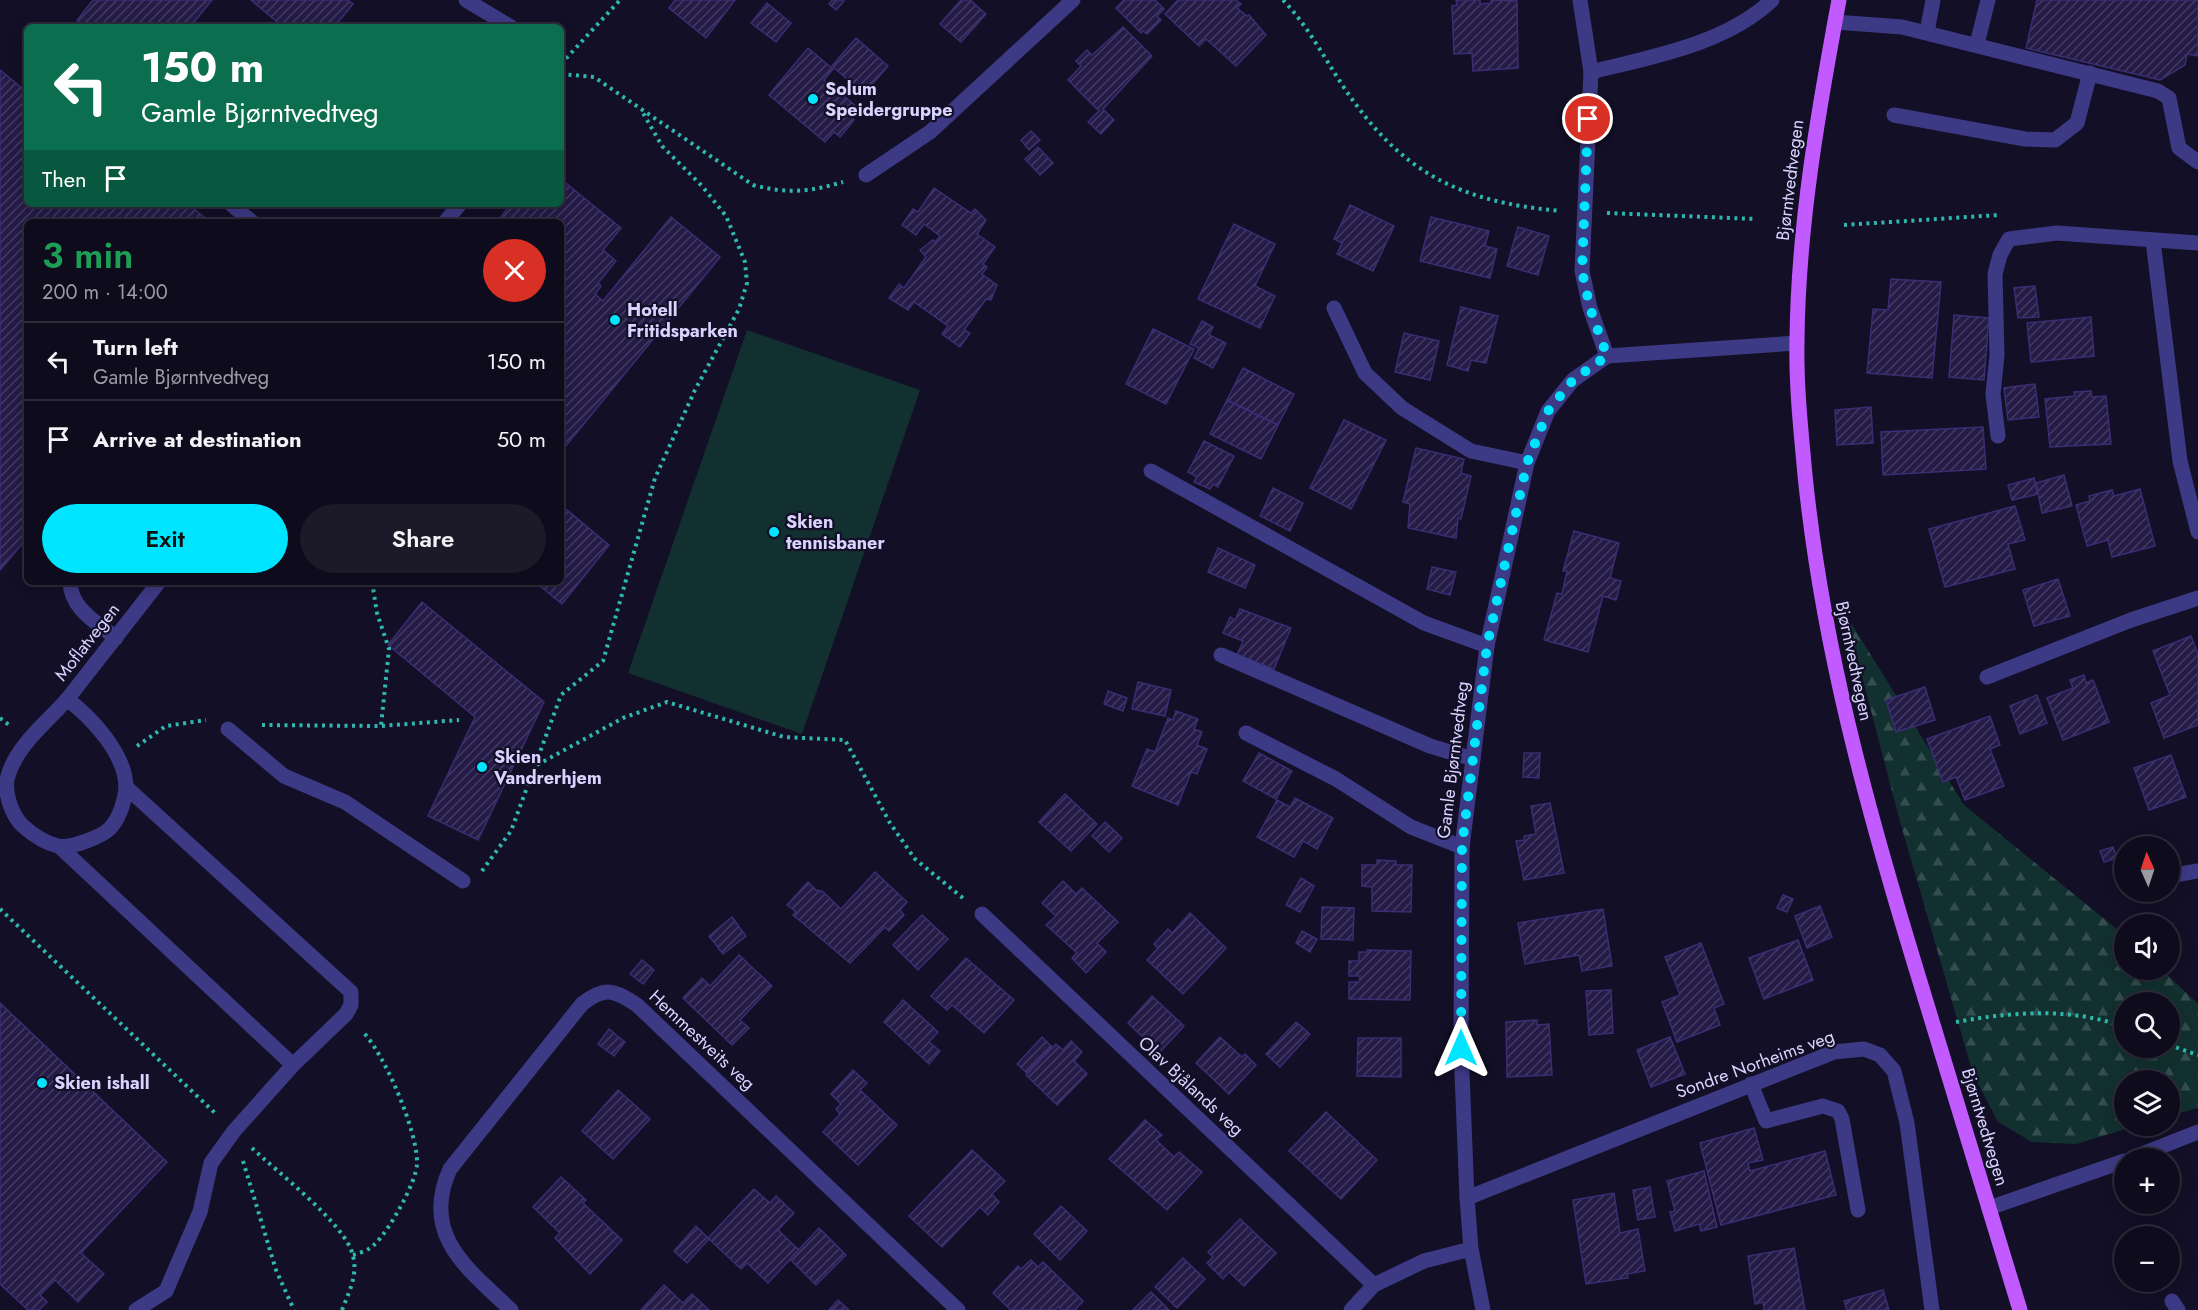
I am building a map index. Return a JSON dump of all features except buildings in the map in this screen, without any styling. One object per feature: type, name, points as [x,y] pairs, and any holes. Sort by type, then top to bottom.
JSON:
[{"type":"main road","name":"Bjørntvedtvegen","points":[[1839,0],[1819,106],[1809,182],[1797,343],[1800,423],[1818,589],[1834,669],[1882,858],[2020,1310]]},
{"type":"street","points":[[466,0],[506,24]]},
{"type":"street","points":[[866,175],[930,132],[1073,0]]},
{"type":"street","points":[[1580,0],[1591,72],[1582,271],[1590,308],[1607,356],[1797,343]]},
{"type":"street","points":[[1591,72],[1640,60],[1713,36],[1756,15],[1772,0]]},
{"type":"street","points":[[1927,32],[1933,0]]},
{"type":"street","points":[[1977,44],[1988,0]]},
{"type":"street","points":[[1835,22],[1902,27],[1927,32],[2158,91],[2169,99],[2179,148],[2198,162]]},
{"type":"street","points":[[1894,115],[2025,139],[2055,140],[2077,123],[2090,73]]},
{"type":"street","points":[[234,207],[248,219]]},
{"type":"street","points":[[448,219],[458,207]]},
{"type":"street","points":[[1998,436],[1993,394],[1997,355],[1995,274],[2000,255],[2009,239],[2057,233],[2198,243]]},
{"type":"street","points":[[2153,241],[2180,461],[2198,532]]},
{"type":"street","points":[[1334,308],[1365,373],[1402,408],[1471,451],[1527,463]]},
{"type":"street","name":"Gamle Bjørntvedtveg","points":[[1483,1310],[1471,1249],[1467,1198],[1461,1048],[1462,846],[1487,646],[1527,463],[1548,411],[1573,380],[1607,356]]},
{"type":"street","points":[[1151,471],[1424,623],[1487,646]]},
{"type":"street","points":[[70,585],[70,592],[79,609],[116,638]]},
{"type":"street","name":"Moflatvegen","points":[[60,847],[33,836],[17,820],[8,796],[7,776],[28,741],[67,699],[157,585]]},
{"type":"street","points":[[1987,677],[2131,620],[2198,598]]},
{"type":"street","points":[[1221,655],[1430,746],[1473,759]]},
{"type":"street","name":"Moflatvegen","points":[[67,699],[86,713],[114,752],[121,763],[126,787]]},
{"type":"street","points":[[228,729],[284,776],[345,802],[463,880]]},
{"type":"street","points":[[1246,733],[1336,779],[1411,827],[1462,846]]},
{"type":"street","points":[[60,847],[83,843],[111,827],[122,807],[126,787]]},
{"type":"street","points":[[126,787],[341,980],[351,992],[351,1005],[346,1014],[293,1065],[234,1131],[211,1163],[200,1212],[166,1291],[136,1310]]},
{"type":"street","points":[[60,847],[293,1065]]},
{"type":"street","points":[[2180,874],[2198,871]]},
{"type":"street","name":"Olav Bjålands veg","points":[[982,914],[1374,1285]]},
{"type":"street","name":"Hemmestveits veg","points":[[512,1310],[459,1261],[447,1235],[439,1207],[442,1187],[450,1169],[582,1004],[596,993],[609,991],[621,994],[637,1005],[958,1310]]},
{"type":"street","name":"Sondre Norheims veg","points":[[1467,1198],[1834,1052],[1864,1049],[1880,1055],[1894,1071],[1907,1123],[1932,1310]]},
{"type":"street","points":[[1751,1084],[1766,1121],[1823,1106],[1838,1111],[1842,1119],[1858,1210]]},
{"type":"street","points":[[2157,1148],[2198,1132]]},
{"type":"street","points":[[1989,1208],[2114,1164]]},
{"type":"street","points":[[1351,1310],[1374,1285],[1424,1261],[1471,1249]]},
{"type":"path","points":[[564,61],[620,0]]},
{"type":"path","points":[[1282,0],[1312,35],[1362,115],[1384,141],[1408,162],[1454,187],[1536,209],[1584,213],[1661,213],[1756,219]]},
{"type":"path","points":[[564,74],[594,77],[643,113],[753,185],[783,193],[822,188],[866,175]]},
{"type":"path","points":[[463,880],[481,872],[495,856],[511,831],[561,695],[603,661],[655,478],[695,390],[740,309],[747,283],[745,262],[726,216],[702,186],[662,146],[643,113]]},
{"type":"path","points":[[1844,225],[2006,215]]},
{"type":"path","points":[[372,585],[377,613],[389,649],[381,726]]},
{"type":"path","points":[[537,765],[623,718],[667,702],[784,737],[845,740],[890,823],[915,859],[982,914]]},
{"type":"path","points":[[114,752],[141,744],[166,726],[200,719],[228,729],[241,725],[381,726],[459,720]]},
{"type":"path","points":[[0,909],[336,1226],[353,1255],[354,1279],[342,1310]]},
{"type":"path","points":[[1934,1027],[1990,1016],[2046,1013],[2080,1015],[2114,1025]]},
{"type":"path","points":[[346,1014],[369,1038],[400,1096],[417,1160],[412,1182],[390,1223],[374,1246],[353,1255]]},
{"type":"path","points":[[2180,1049],[2198,1055]]},
{"type":"path","points":[[234,1131],[276,1270],[294,1310]]},
{"type":"green space","name":"Skien tennisbaner","points":[[747,330],[920,390],[802,734],[628,673]]},
{"type":"green space","points":[[1846,615],[1964,805],[2114,927],[2114,980],[2173,980],[2198,1004],[2198,1108],[2180,1113],[2180,1070],[2114,1070],[2114,1133],[2076,1144],[2032,1142],[1998,1122],[1973,1074],[1899,818]]},
{"type":"place","name":"Solum Speidergruppe","points":[[813,99]]},
{"type":"place","name":"Hotell Fritidsparken","points":[[615,320]]},
{"type":"place","name":"Skien tennisbaner","points":[[774,532]]},
{"type":"place","name":"Skien Vandrerhjem","points":[[482,767]]},
{"type":"place","name":"Skien ishall","points":[[42,1083]]},
{"type":"route","points":[[1461,1048],[1462,846],[1487,646],[1527,463],[1548,411],[1573,380],[1607,356],[1590,308],[1582,271],[1588,119]]}]
